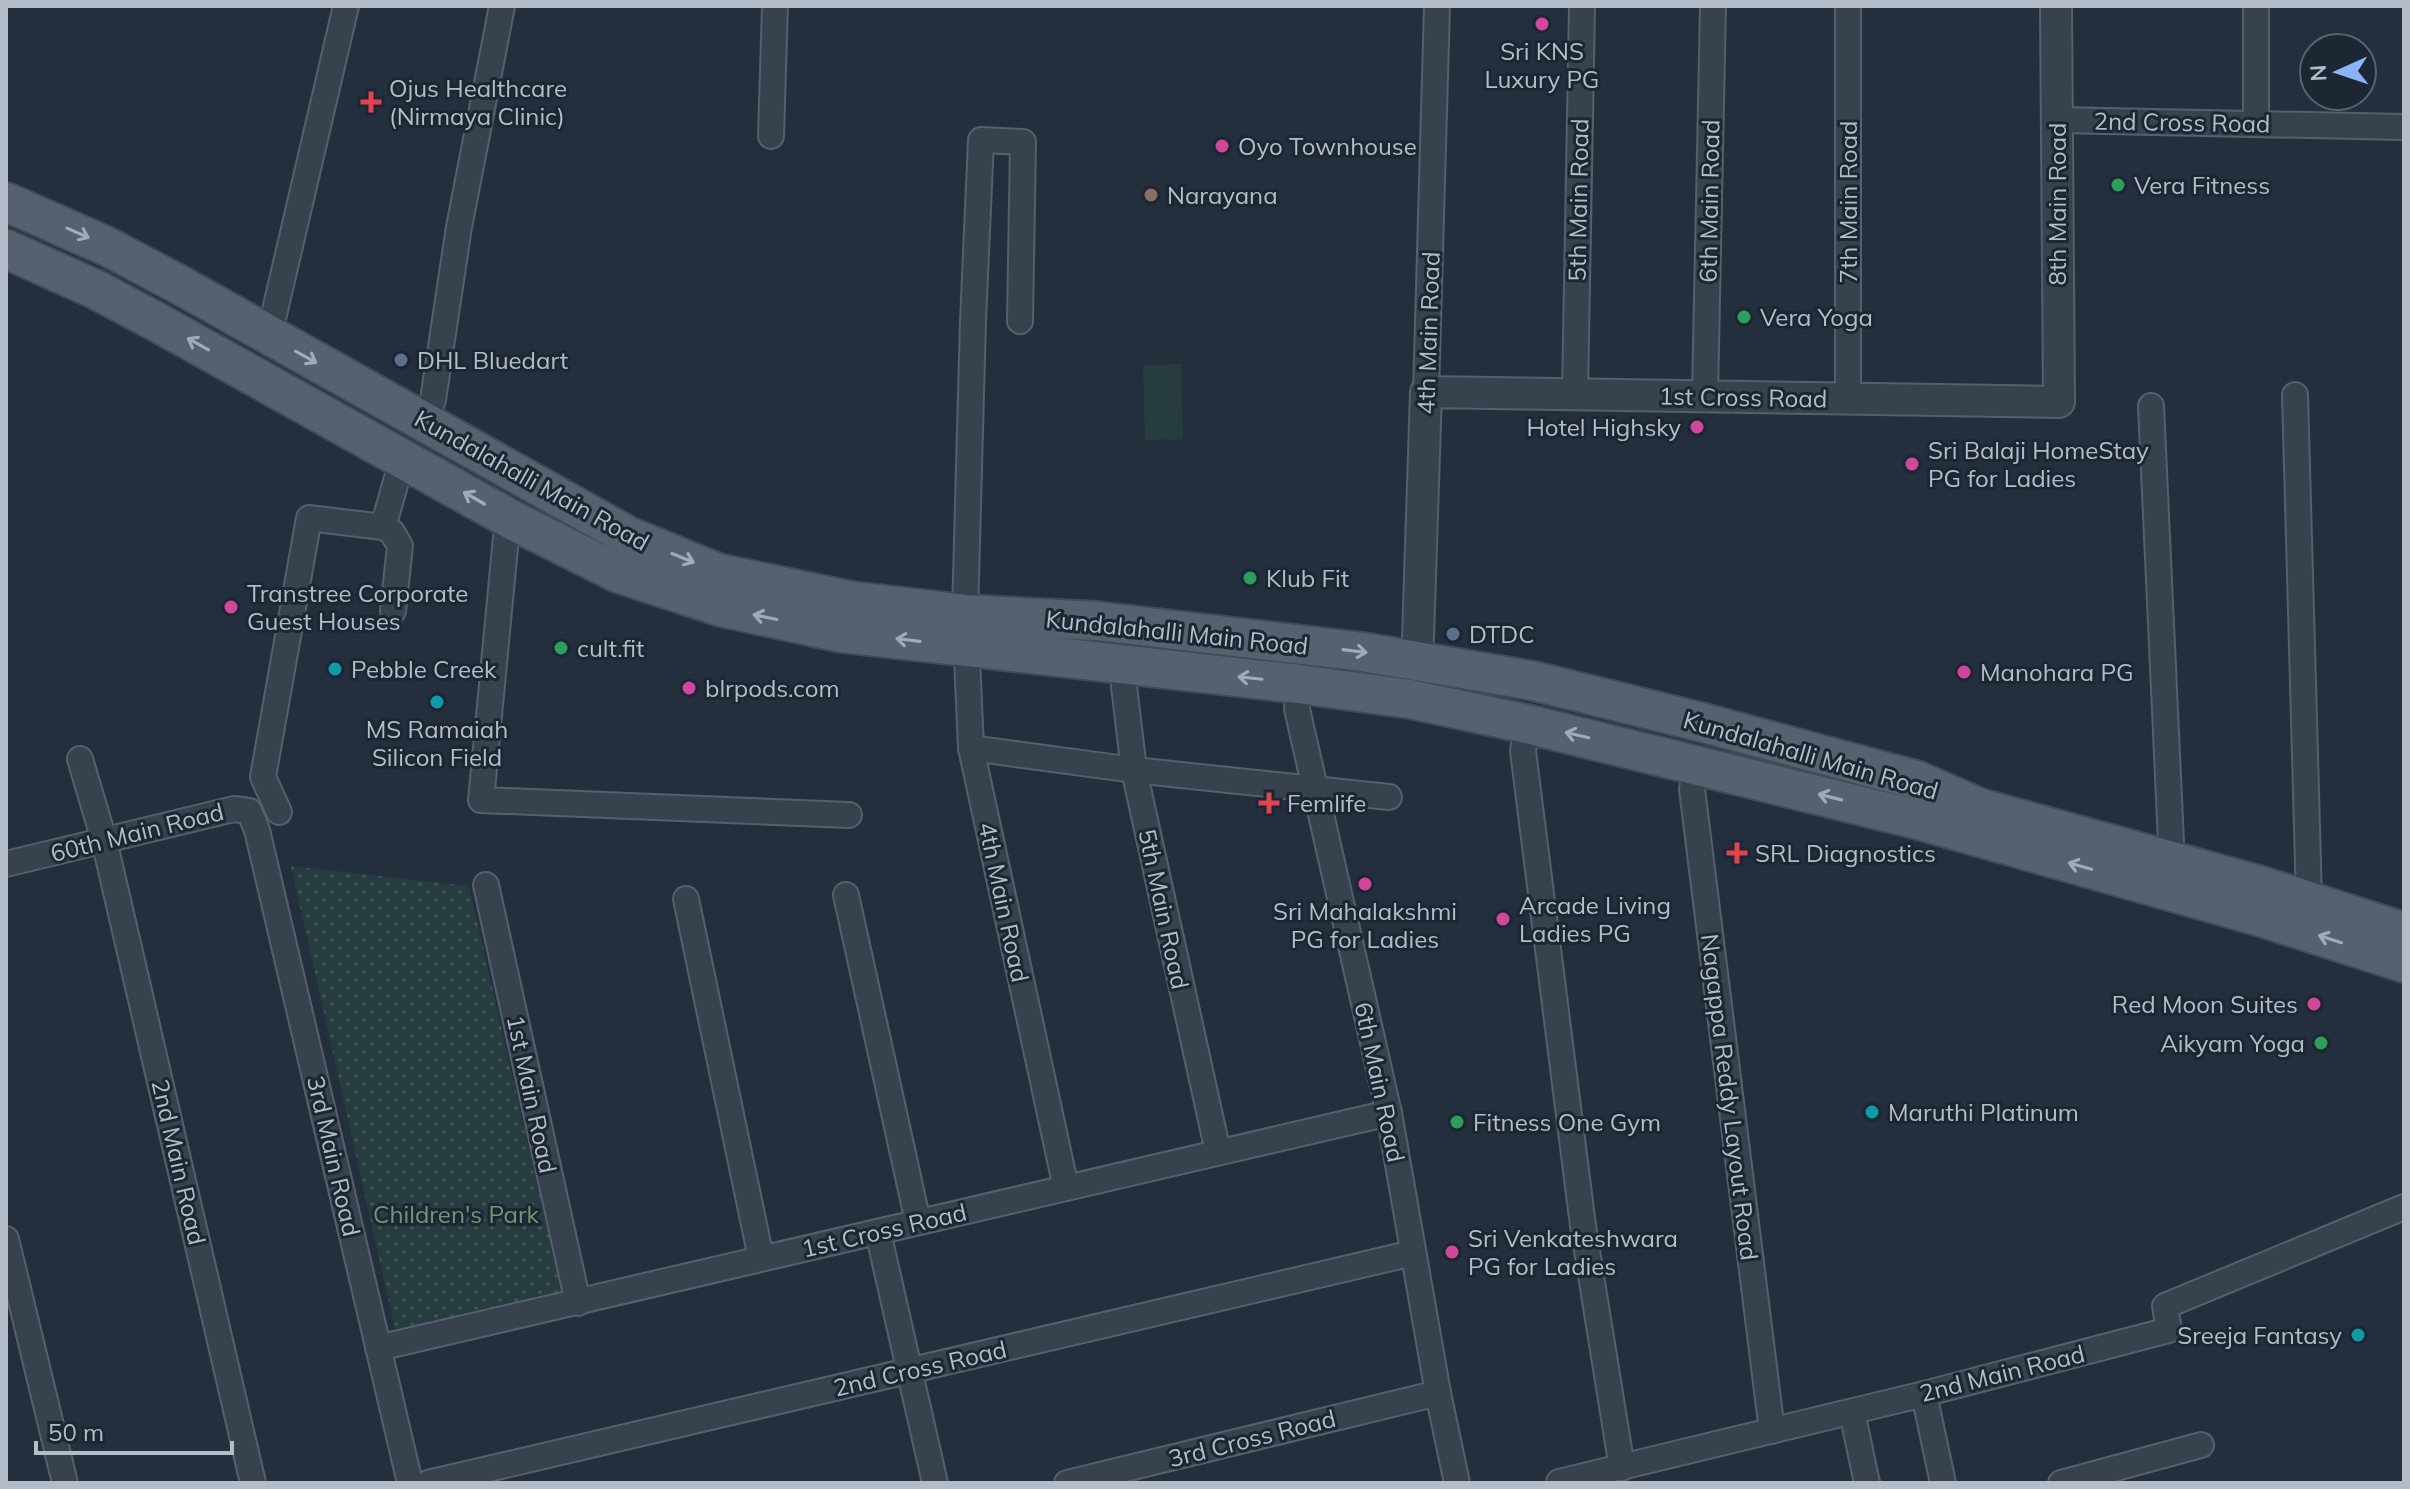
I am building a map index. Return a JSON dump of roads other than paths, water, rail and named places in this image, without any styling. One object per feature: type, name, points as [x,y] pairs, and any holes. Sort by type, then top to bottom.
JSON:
[{"type":"main road","name":"Kundalahalli Main Road","points":[[6,202],[106,246],[628,536],[718,573],[1125,664],[1410,699],[1527,724],[1945,827],[2261,917],[2404,963]]},
{"type":"main road","name":"Kundalahalli Main Road","points":[[6,249],[97,290],[512,520],[618,573],[721,607],[841,633],[965,630],[1097,621],[1415,659],[1534,681],[1916,780],[1980,808],[2309,900],[2404,932]]},
{"type":"street","points":[[269,336],[346,6]]},
{"type":"street","points":[[424,421],[433,400],[459,227],[502,6]]},
{"type":"street","points":[[771,136],[775,6]]},
{"type":"street","name":"4th Main Road","points":[[1415,659],[1437,6]]},
{"type":"street","name":"5th Main Road","points":[[1575,394],[1582,6]]},
{"type":"street","name":"6th Main Road","points":[[1705,395],[1713,6]]},
{"type":"street","name":"7th Main Road","points":[[1848,6],[1848,399]]},
{"type":"street","name":"8th Main Road","points":[[2056,6],[2059,402]]},
{"type":"street","points":[[2256,6],[2256,124]]},
{"type":"street","name":"2nd Cross Road","points":[[2057,120],[2404,127]]},
{"type":"street","name":"4th Main Road","points":[[1020,321],[1023,142],[981,140],[965,630],[971,748],[1066,1188]]},
{"type":"street","name":"1st Cross Road","points":[[1426,392],[2059,402]]},
{"type":"street","points":[[2295,395],[2309,900]]},
{"type":"street","points":[[2151,406],[2171,842],[2168,860]]},
{"type":"street","points":[[383,527],[403,457]]},
{"type":"street","points":[[279,812],[263,777],[309,518],[383,527],[392,532],[400,546],[393,611]]},
{"type":"street","points":[[512,520],[506,537],[481,800],[849,815]]},
{"type":"street","name":"5th Main Road","points":[[1125,664],[1124,686],[1134,770],[1218,1152]]},
{"type":"street","name":"6th Main Road","points":[[1299,684],[1297,709],[1389,1113],[1438,1393],[1457,1483]]},
{"type":"street","points":[[1527,724],[1523,751],[1577,1178],[1622,1468]]},
{"type":"street","points":[[971,748],[1134,770],[1389,797]]},
{"type":"street","name":"2nd Main Road","points":[[80,759],[104,840],[253,1483]]},
{"type":"street","name":"Nagappa Reddy Layout Road","points":[[1697,764],[1692,789],[1772,1431]]},
{"type":"street","name":"60th Main Road","points":[[6,864],[234,809],[249,811],[257,830]]},
{"type":"street","name":"3rd Main Road","points":[[257,830],[410,1483]]},
{"type":"street","name":"1st Main Road","points":[[486,885],[578,1303]]},
{"type":"street","points":[[846,895],[918,1222]]},
{"type":"street","points":[[686,899],[761,1258]]},
{"type":"street","name":"1st Cross Road","points":[[378,1348],[1389,1113]]},
{"type":"street","name":"2nd Main Road","points":[[1559,1482],[1852,1412],[2169,1330],[2165,1306],[2404,1207]]},
{"type":"street","points":[[878,1232],[935,1483]]},
{"type":"street","points":[[6,1239],[65,1483]]},
{"type":"street","name":"2nd Cross Road","points":[[428,1483],[1413,1253]]},
{"type":"street","name":"3rd Cross Road","points":[[1067,1483],[1438,1393]]},
{"type":"street","points":[[1924,1394],[1943,1483]]},
{"type":"street","points":[[1852,1412],[1867,1483]]},
{"type":"street","points":[[2061,1483],[2201,1445]]},
{"type":"place","name":"Sri KNS Luxury PG","points":[[1542,24]]},
{"type":"place","name":"Ojus Healthcare (Nirmaya Clinic)","points":[[371,102]]},
{"type":"place","name":"Oyo Townhouse","points":[[1222,146]]},
{"type":"place","name":"Vera Fitness","points":[[2118,185]]},
{"type":"place","name":"Narayana","points":[[1151,195]]},
{"type":"place","name":"Vera Yoga","points":[[1744,317]]},
{"type":"place","name":"DHL Bluedart","points":[[401,360]]},
{"type":"place","name":"Hotel Highsky","points":[[1697,427]]},
{"type":"place","name":"Sri Balaji HomeStay PG for Ladies","points":[[1912,464]]},
{"type":"place","name":"Klub Fit","points":[[1250,578]]},
{"type":"place","name":"Transtree Corporate Guest Houses","points":[[231,607]]},
{"type":"place","name":"DTDC","points":[[1453,634]]},
{"type":"place","name":"cult.fit","points":[[561,648]]},
{"type":"place","name":"Pebble Creek","points":[[335,669]]},
{"type":"place","name":"Manohara PG","points":[[1964,672]]},
{"type":"place","name":"blrpods.com","points":[[689,688]]},
{"type":"place","name":"MS Ramaiah Silicon Field","points":[[437,702]]},
{"type":"place","name":"Femlife","points":[[1269,803]]},
{"type":"place","name":"SRL Diagnostics","points":[[1737,853]]},
{"type":"place","name":"Sri Mahalakshmi PG for Ladies","points":[[1365,884]]},
{"type":"place","name":"Arcade Living Ladies PG","points":[[1503,919]]},
{"type":"place","name":"Red Moon Suites","points":[[2314,1004]]},
{"type":"place","name":"Aikyam Yoga","points":[[2321,1043]]},
{"type":"place","name":"Maruthi Platinum","points":[[1872,1112]]},
{"type":"place","name":"Fitness One Gym","points":[[1457,1122]]},
{"type":"place","name":"Sri Venkateshwara PG for Ladies","points":[[1452,1252]]},
{"type":"place","name":"Sreeja Fantasy","points":[[2358,1335]]},
{"type":"park label","name":"Children's Park","points":[[456,1214]]}]
